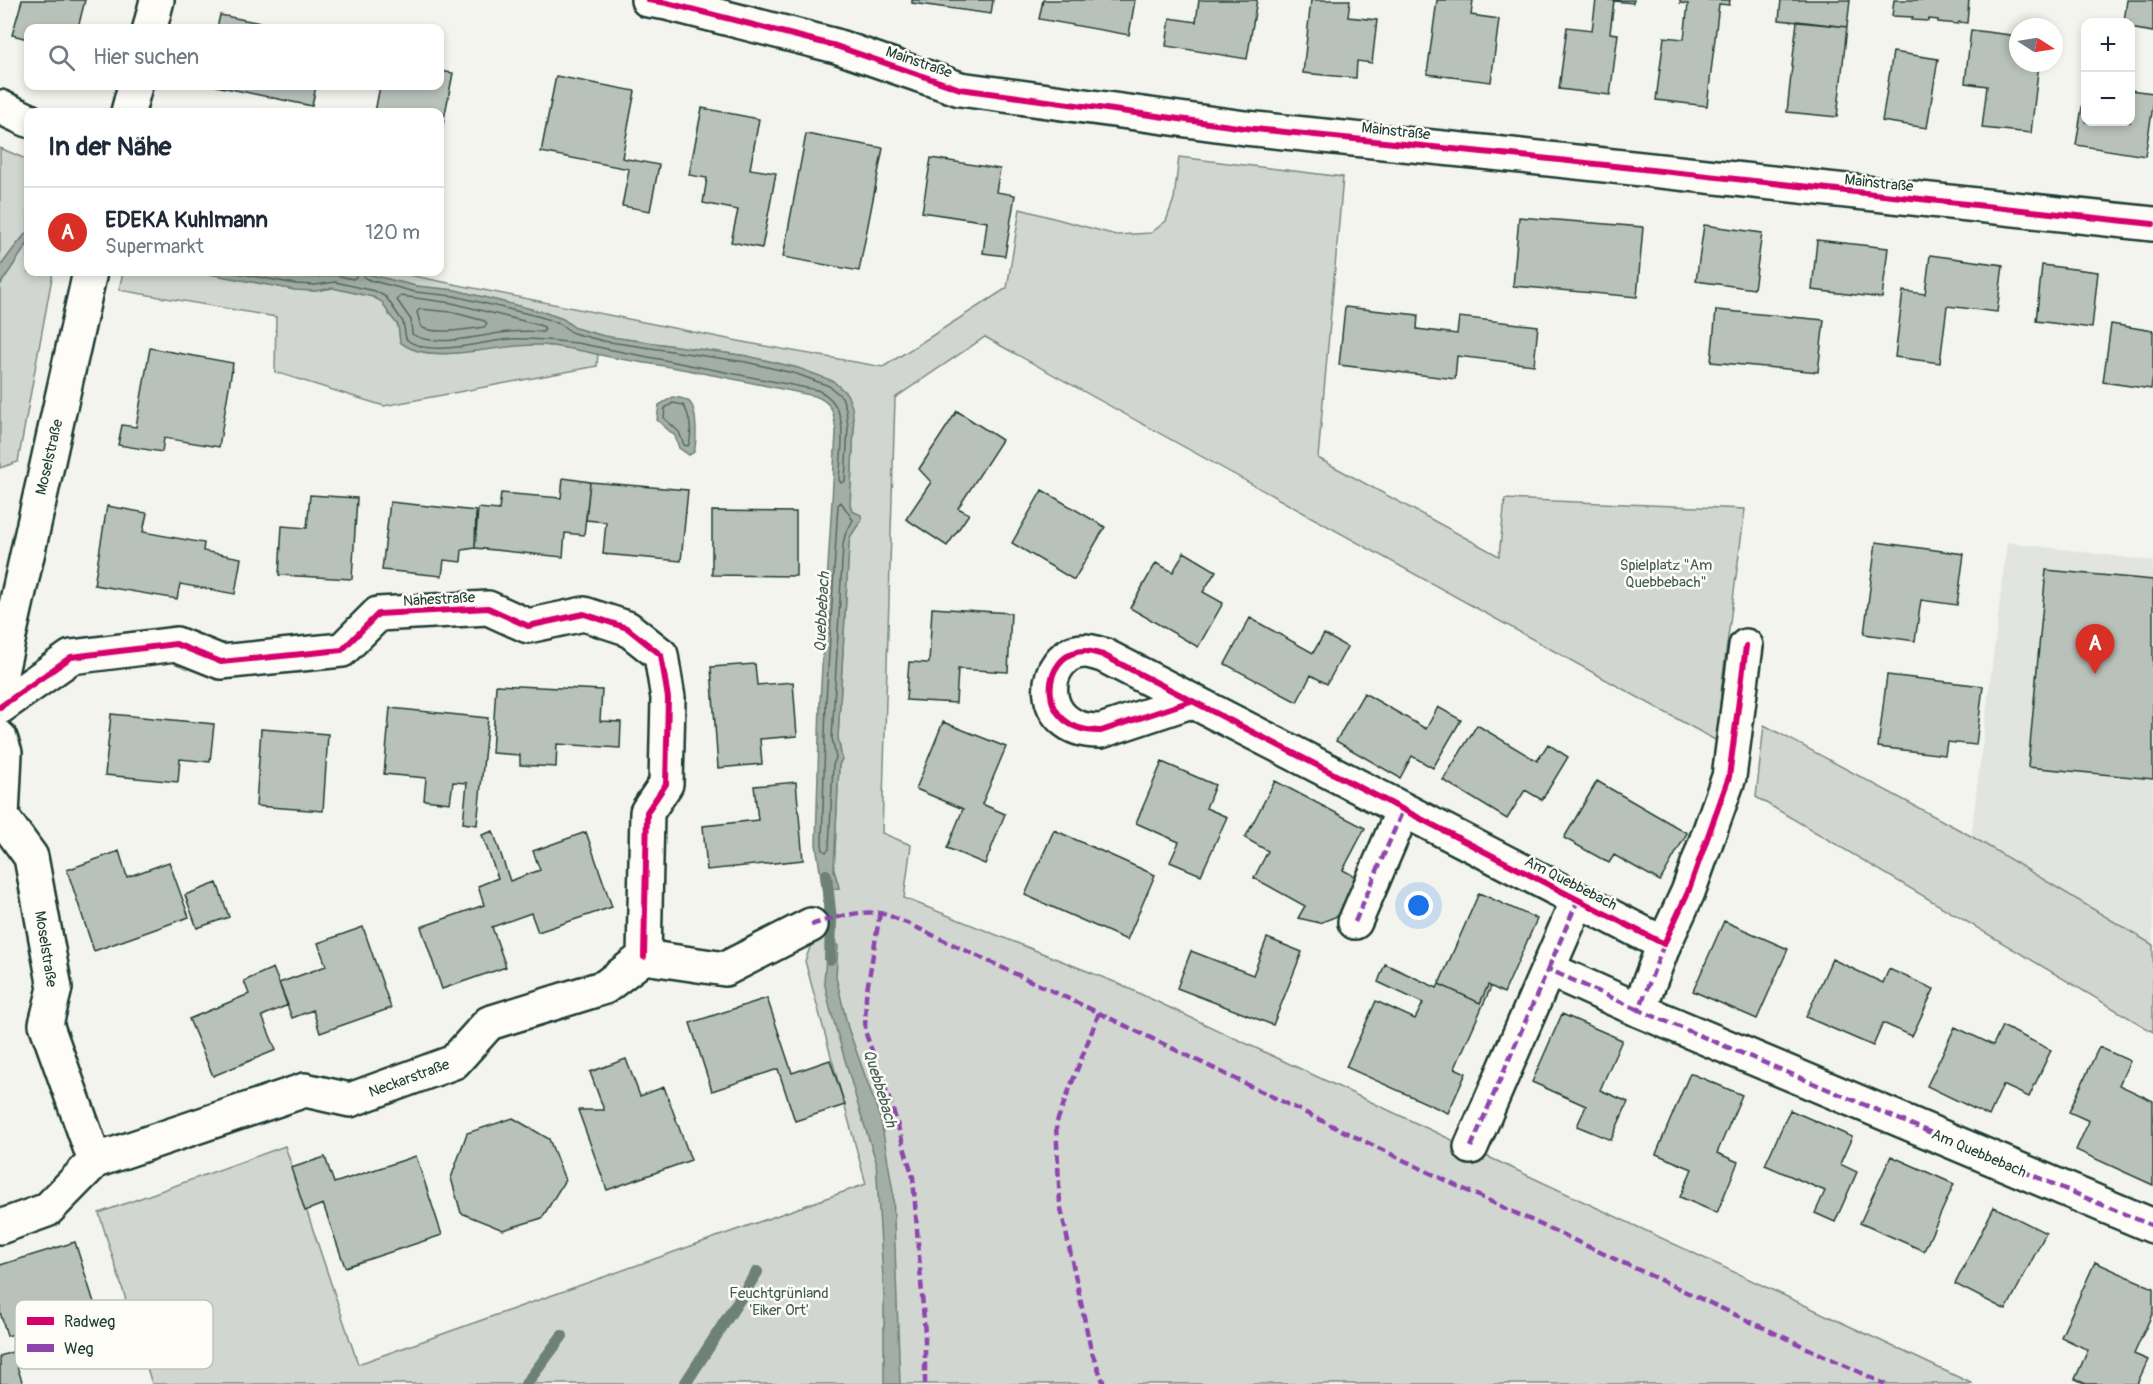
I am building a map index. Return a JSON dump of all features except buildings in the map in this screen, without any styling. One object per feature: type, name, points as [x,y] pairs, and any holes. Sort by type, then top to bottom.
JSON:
[{"type":"street","points":[[151,24],[157,0]]},
{"type":"street","name":"Mainstraße","points":[[648,0],[836,46],[960,89],[1245,128],[2153,224]]},
{"type":"street","points":[[129,108],[134,90]]},
{"type":"street","points":[[0,107],[24,118]]},
{"type":"street","name":"Moselstraße","points":[[0,677],[89,276]]},
{"type":"street","name":"Nahestraße","points":[[0,707],[71,657],[176,644],[221,662],[342,650],[378,614],[488,608],[528,626],[584,614],[627,628],[661,655],[668,698],[666,784],[647,812],[644,957]]},
{"type":"street","points":[[1639,1010],[1664,944],[1688,892],[1729,777],[1746,646]]},
{"type":"street","name":"Am Quebbebach","points":[[1191,701],[1664,944]]},
{"type":"street","name":"Moselstraße","points":[[0,738],[5,753],[2,817],[31,857],[55,988],[46,1024],[95,1161]]},
{"type":"street","points":[[1355,922],[1403,810]]},
{"type":"street","points":[[1470,1147],[1578,900]]},
{"type":"street","points":[[644,957],[725,969],[811,925]]},
{"type":"street","name":"Neckarstraße","points":[[0,1227],[47,1210],[95,1161],[306,1090],[350,1100],[454,1062],[489,1023],[605,987],[644,957]]},
{"type":"street","name":"Am Quebbebach","points":[[1548,969],[1639,1010],[2153,1226]]},
{"type":"shaded area","points":[[2007,542],[2153,561],[2153,945],[1971,836]]},
{"type":"green space","points":[[0,148],[24,158],[24,236],[0,267]]},
{"type":"green space","points":[[1179,157],[1343,177],[1318,458],[1499,556],[1505,499],[1745,509],[1722,682],[1717,741],[985,337],[895,398],[882,833],[911,845],[904,898],[1117,983],[1973,1384],[152,1384],[147,1369],[213,1369],[213,1300],[126,1300],[99,1213],[285,1146],[358,1364],[866,1184],[805,961],[824,909],[823,891],[839,888],[834,870],[839,765],[842,759],[838,738],[849,545],[850,537],[862,519],[860,515],[852,511],[850,505],[854,427],[798,368],[747,356],[604,336],[575,328],[563,319],[543,312],[455,290],[416,286],[375,276],[414,276],[748,343],[883,367],[1007,288],[1020,209],[1116,235],[1151,233],[1166,221],[1174,199]]},
{"type":"green space","points":[[24,249],[24,276],[52,276],[18,462],[0,468],[0,285]]},
{"type":"green space","points":[[122,276],[220,276],[295,290],[315,291],[333,288],[382,301],[398,325],[400,342],[424,353],[453,353],[510,345],[554,346],[598,354],[597,366],[384,406],[275,372],[276,317],[119,290]]},
{"type":"green space","points":[[1764,725],[1971,836],[2153,945],[2153,1032],[1756,797]]},
{"type":"water","points":[[24,236],[24,249],[0,285],[0,267]]},
{"type":"water","points":[[220,276],[375,276],[416,286],[455,290],[543,312],[563,319],[575,328],[604,336],[747,356],[798,368],[833,381],[847,394],[852,407],[854,427],[850,505],[852,511],[861,515],[862,519],[850,537],[849,545],[838,738],[842,759],[839,765],[834,870],[839,888],[823,891],[816,844],[820,701],[836,433],[832,410],[826,402],[815,396],[758,384],[560,347],[523,345],[466,352],[429,353],[413,349],[400,342],[398,325],[382,302],[373,297],[333,288],[315,291],[295,290]]},
{"type":"water","points":[[673,397],[687,401],[693,408],[696,441],[694,452],[689,455],[679,448],[675,436],[657,420],[659,405]]},
{"type":"water","points":[[827,945],[838,945],[836,977],[848,1028],[881,1120],[893,1192],[900,1384],[884,1384],[884,1295],[876,1161],[830,1008],[824,981]]},
{"type":"waterway","name":"Quebbebach","points":[[826,875],[831,919],[830,959]]},
{"type":"waterway","points":[[685,1384],[757,1272]]},
{"type":"waterway","points":[[526,1384],[562,1336]]},
{"type":"marked path","points":[[1355,922],[1403,810]]},
{"type":"marked path","points":[[1548,969],[1578,900]]},
{"type":"marked path","points":[[811,925],[844,916],[871,912],[907,923],[1455,1185],[1885,1384]]},
{"type":"marked path","points":[[880,913],[866,996],[865,1031],[893,1110],[913,1177],[925,1334],[925,1384]]},
{"type":"marked path","points":[[1664,944],[1639,1010],[2153,1226]]},
{"type":"marked path","points":[[1471,1147],[1548,969],[1639,1010]]},
{"type":"marked path","points":[[1099,1013],[1056,1124],[1060,1204],[1091,1350],[1104,1384]]},
{"type":"cycle path","points":[[648,0],[836,46],[960,89],[1245,128],[2153,224]]},
{"type":"cycle path","points":[[0,707],[71,657],[176,644],[221,662],[342,650],[378,614],[488,608],[528,626],[584,614],[627,628],[661,655],[668,698],[666,784],[647,812],[644,957]]},
{"type":"cycle path","points":[[1191,701],[1101,731],[1079,728],[1063,719],[1054,707],[1051,692],[1052,677],[1059,664],[1070,655],[1085,651],[1103,655],[1664,944],[1688,892],[1729,777],[1746,646]]},
{"type":"place","name":"EDEKA Kuhlmann","points":[[2095,674]]},
{"type":"park label","name":"Spielplatz \"Am Quebbebach\"","points":[[1666,574]]},
{"type":"park label","name":"Feuchtgrünland 'Eiker Ort'","points":[[779,1302]]}]
